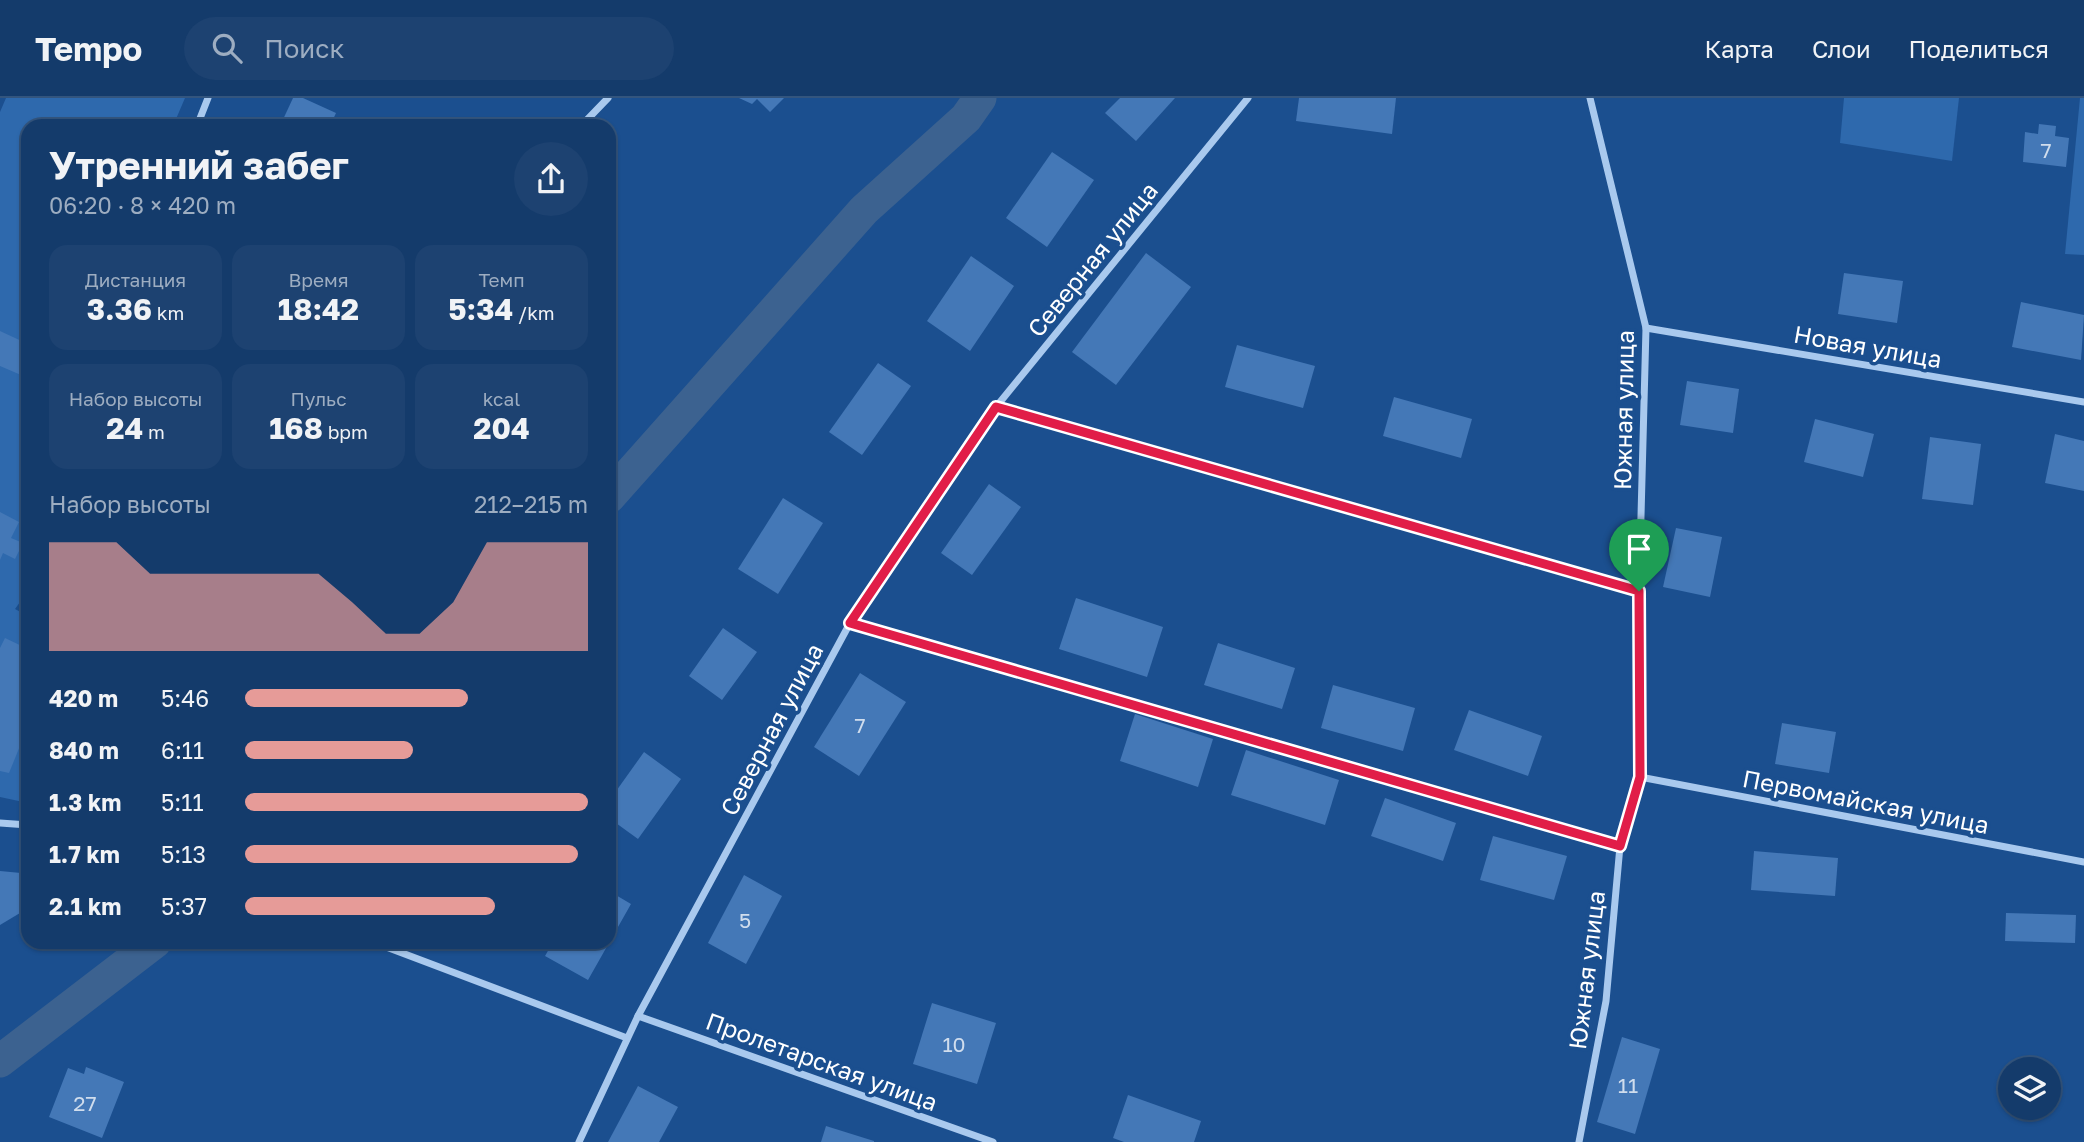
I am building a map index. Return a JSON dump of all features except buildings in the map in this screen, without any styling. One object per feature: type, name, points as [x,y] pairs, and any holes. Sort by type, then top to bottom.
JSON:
[{"type":"street","points":[[200,119],[208,98]]},
{"type":"street","points":[[588,119],[608,98]]},
{"type":"street","name":"Северная улица","points":[[579,1142],[638,1016],[850,623],[996,407],[1248,98]]},
{"type":"street","name":"Южная улица","points":[[1579,1142],[1606,1001],[1620,846],[1640,777],[1639,591],[1646,328],[1590,98]]},
{"type":"street","name":"Новая улица","points":[[1646,328],[2084,402]]},
{"type":"street","points":[[996,407],[1639,591]]},
{"type":"street","points":[[850,623],[1620,846]]},
{"type":"street","name":"Первомайская улица","points":[[1640,777],[2084,862]]},
{"type":"street","points":[[0,822],[21,824]]},
{"type":"street","points":[[392,949],[627,1038]]},
{"type":"street","name":"Пролетарская улица","points":[[638,1016],[993,1142]]},
{"type":"shaded area","points":[[6,98],[185,98],[176,119],[21,119],[21,601],[15,609],[21,612],[21,802],[0,797],[0,112]]},
{"type":"shaded area","points":[[1844,98],[1959,98],[1952,161],[1840,143]]},
{"type":"shaded area","points":[[2080,98],[2084,98],[2084,255],[2065,254]]},
{"type":"waterway","points":[[616,489],[864,210],[966,118],[980,98]]},
{"type":"waterway","points":[[0,1061],[146,949]]},
{"type":"route","points":[[996,407],[1639,591],[1640,777],[1620,846],[850,623],[996,407]]}]
